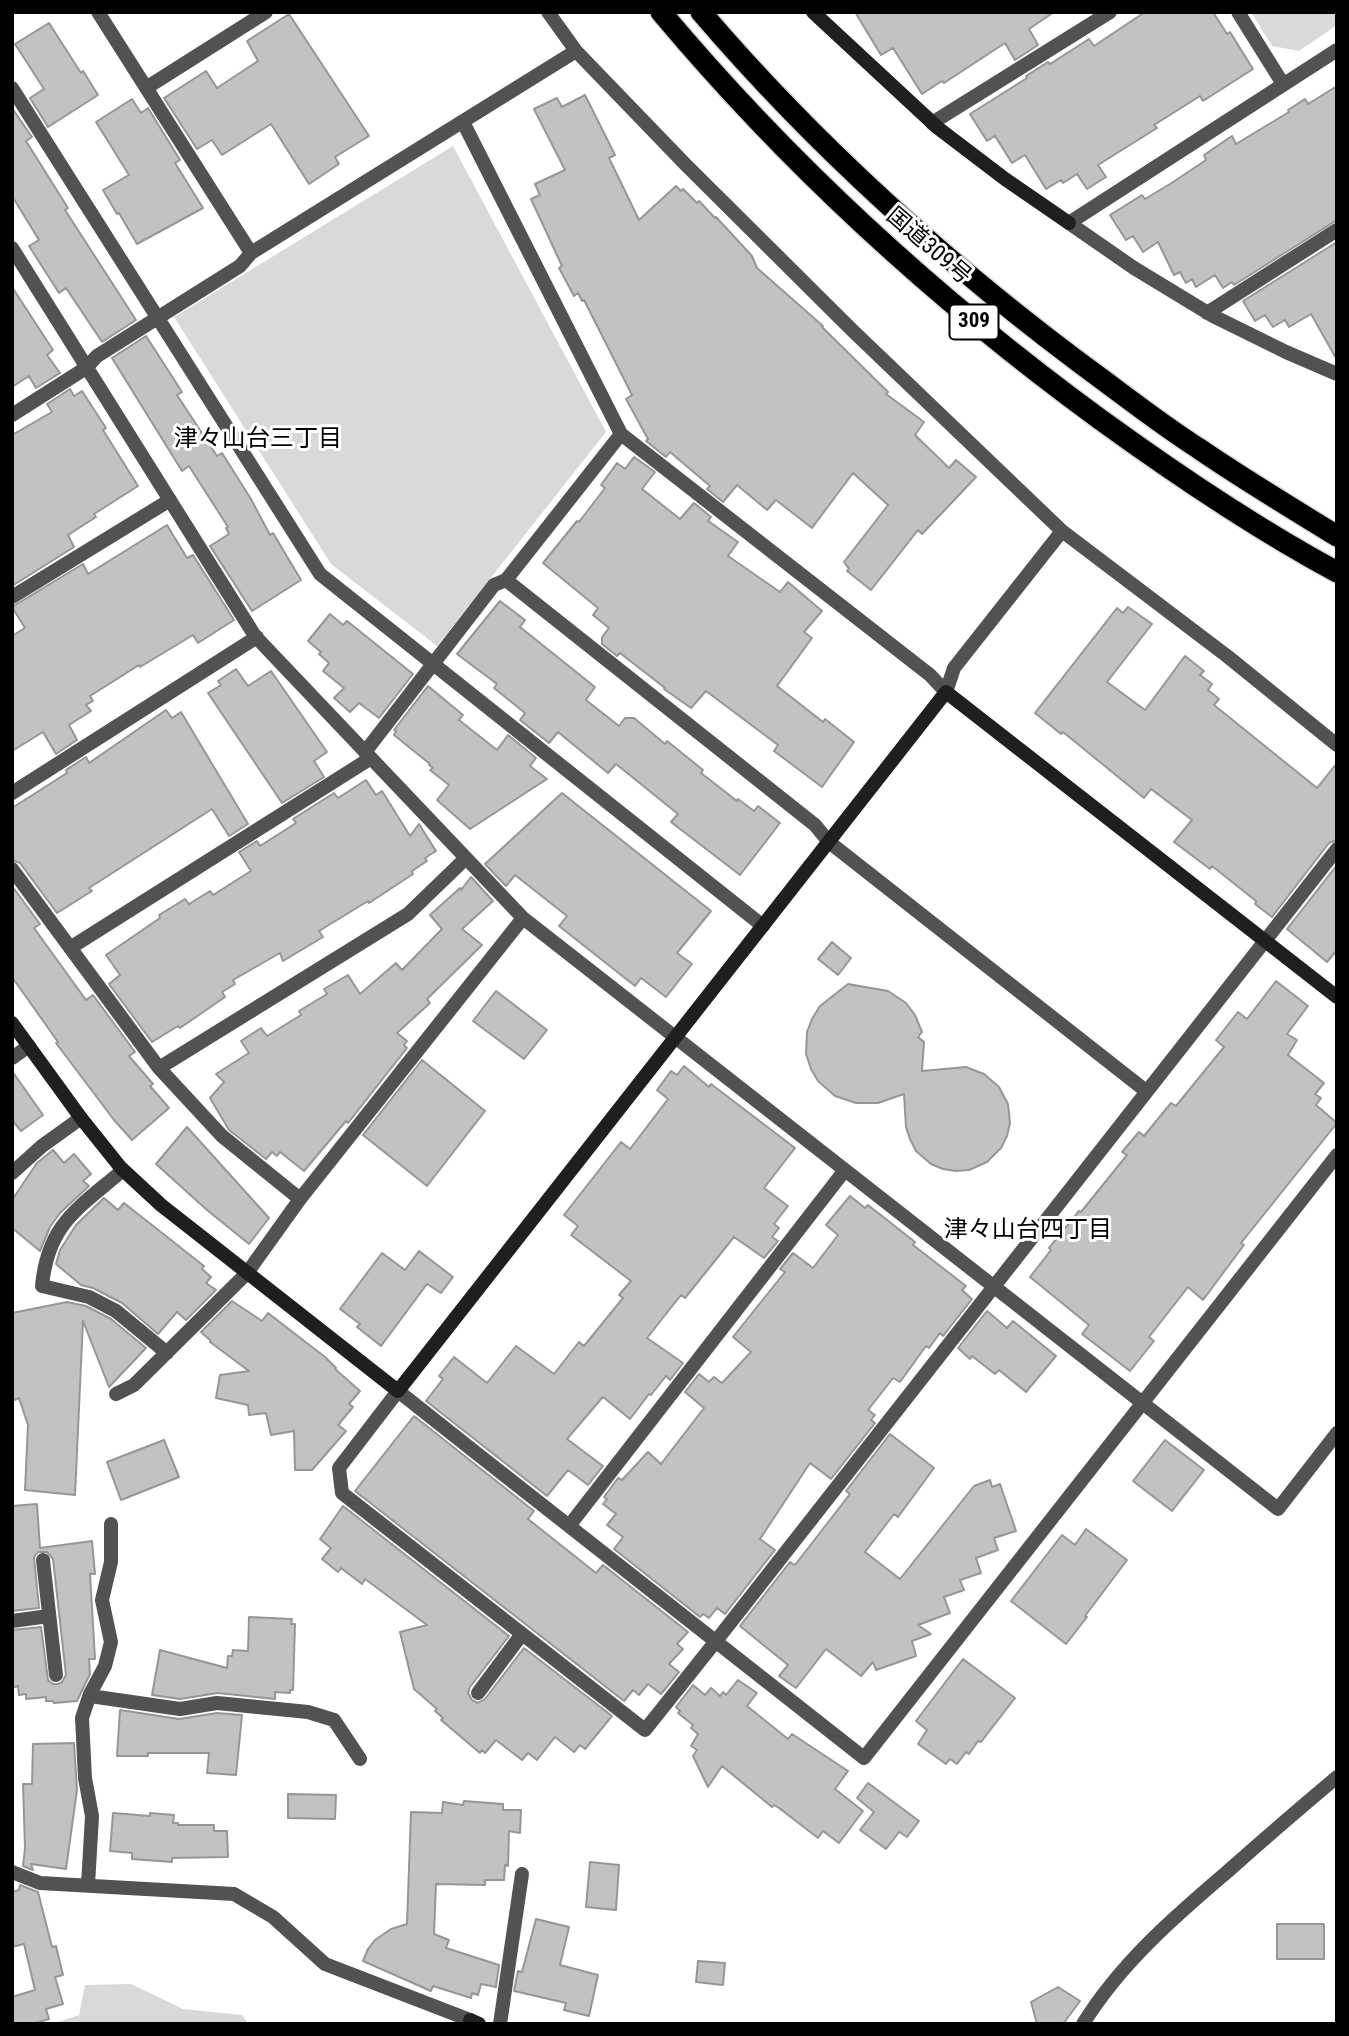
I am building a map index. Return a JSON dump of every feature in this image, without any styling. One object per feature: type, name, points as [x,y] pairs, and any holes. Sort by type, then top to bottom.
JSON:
[{"type":"highway","name":"国道309号","points":[[661,12],[702,61],[812,178],[873,235],[996,340],[1158,462],[1299,552],[1337,572]]},
{"type":"highway","name":"国道309号","points":[[701,12],[777,96],[864,183],[1018,317],[1196,447],[1337,536]]},
{"type":"street","points":[[97,12],[251,253]]},
{"type":"street","points":[[146,88],[266,12]]},
{"type":"street","points":[[548,12],[576,51],[685,164],[843,321],[1062,531],[1227,656],[1337,746]]},
{"type":"street","points":[[932,123],[1110,12]]},
{"type":"street","points":[[1238,12],[1283,84]]},
{"type":"street","points":[[820,14],[932,123],[1005,179],[1134,268],[1206,313],[1337,374]]},
{"type":"street","points":[[1069,223],[1337,50]]},
{"type":"street","points":[[12,415],[86,368],[97,356],[240,266],[251,253],[576,51]]},
{"type":"street","points":[[12,88],[320,574],[763,926]]},
{"type":"street","points":[[463,122],[621,434],[1337,997]]},
{"type":"street","points":[[1206,313],[1337,230]]},
{"type":"street","points":[[12,248],[257,637],[523,918],[1278,1509],[1337,1433]]},
{"type":"street","points":[[70,948],[368,755],[494,585],[506,580],[621,434]]},
{"type":"street","points":[[12,597],[170,500]]},
{"type":"street","points":[[1062,531],[954,668],[946,692],[340,1468],[342,1493],[645,1730],[1337,849]]},
{"type":"street","points":[[506,580],[815,825],[829,842],[1146,1091]]},
{"type":"street","points":[[12,793],[257,637]]},
{"type":"street","points":[[159,1068],[408,914],[466,858]]},
{"type":"street","points":[[12,869],[159,1068],[222,1136],[300,1199]]},
{"type":"street","points":[[116,1394],[134,1385],[247,1273],[300,1199],[523,918]]},
{"type":"street","points":[[12,1023],[81,1118],[123,1170],[161,1205],[864,1758],[1337,1155]]},
{"type":"street","points":[[12,1058],[29,1046]]},
{"type":"street","points":[[12,1173],[42,1146],[81,1118]]},
{"type":"street","points":[[123,1170],[64,1221],[52,1241],[42,1286],[89,1297],[116,1311],[167,1353]]},
{"type":"street","points":[[569,1526],[845,1170]]},
{"type":"street","points":[[88,1885],[92,1816],[85,1779],[82,1718],[105,1666],[110,1642],[102,1600],[110,1562],[110,1524]]},
{"type":"street","points":[[43,1560],[56,1675]]},
{"type":"street","points":[[12,1621],[49,1616]]},
{"type":"street","points":[[478,1693],[522,1634]]},
{"type":"street","points":[[90,1696],[180,1709],[217,1703],[308,1712],[334,1720],[360,1759]]},
{"type":"street","points":[[1083,2024],[1125,1966],[1190,1904],[1337,1777]]},
{"type":"street","points":[[12,1872],[40,1883],[234,1894],[273,1917],[325,1964],[472,2022]]},
{"type":"street","points":[[500,2024],[522,1874]]},
{"type":"shaded area","points":[[1251,12],[1337,12],[1337,25],[1299,51],[1272,46]]},
{"type":"shaded area","points":[[453,146],[606,432],[437,646],[331,564],[174,317]]},
{"type":"shaded area","points":[[131,1984],[183,2009],[242,2015],[248,2024],[52,2024],[79,2015],[85,1985]]},
{"type":"building","points":[[855,12],[1054,12],[1029,29],[1038,45],[1015,60],[1005,43],[944,83],[942,81],[922,94],[893,48],[881,55]]},
{"type":"building","points":[[1145,12],[1213,12],[1227,34],[1230,32],[1253,69],[1203,101],[1200,96],[1154,125],[1157,128],[1098,165],[1106,177],[1087,189],[1077,174],[1046,189],[1025,155],[1012,163],[995,136],[987,141],[970,114],[1048,62],[1050,64],[1089,39],[1094,46]]},
{"type":"building","points":[[289,14],[369,136],[335,157],[339,164],[309,184],[271,124],[222,155],[212,140],[197,149],[164,98],[206,71],[217,88],[258,61],[247,41]]},
{"type":"building","points":[[49,23],[98,95],[48,127],[30,98],[44,89],[15,44]]},
{"type":"building","points":[[1337,86],[1337,220],[1234,285],[1232,282],[1223,288],[1215,275],[1196,287],[1192,279],[1186,283],[1180,272],[1174,275],[1158,242],[1143,252],[1133,236],[1126,240],[1110,215],[1142,195],[1145,199],[1170,184],[1206,160],[1204,155],[1232,136],[1236,144],[1289,112],[1288,110],[1305,99],[1308,104]]},
{"type":"building","points":[[585,95],[615,155],[609,158],[639,220],[676,186],[697,203],[699,201],[752,256],[757,268],[823,326],[888,392],[886,394],[924,422],[915,435],[949,468],[956,460],[976,477],[922,534],[918,530],[871,590],[847,571],[849,569],[844,562],[888,505],[853,473],[812,528],[776,500],[767,510],[737,485],[723,502],[707,489],[710,486],[670,452],[666,457],[646,441],[648,439],[626,399],[632,395],[584,300],[582,301],[578,293],[574,296],[559,268],[562,266],[531,199],[540,195],[535,184],[565,170],[534,109],[557,98],[562,107]]},
{"type":"building","points":[[132,99],[141,113],[148,108],[180,160],[175,163],[203,208],[137,244],[103,190],[129,175],[96,122]]},
{"type":"building","points":[[12,108],[32,137],[26,141],[68,208],[65,210],[136,320],[102,342],[66,288],[59,293],[29,246],[39,240],[12,196]]},
{"type":"building","points":[[1337,242],[1337,360],[1311,314],[1289,327],[1285,320],[1273,327],[1265,315],[1255,321],[1243,301]]},
{"type":"building","points":[[12,287],[53,350],[47,355],[60,373],[36,388],[29,376],[12,387]]},
{"type":"building","points":[[146,336],[182,392],[177,395],[217,456],[222,453],[270,535],[273,533],[301,580],[252,611],[210,546],[229,534],[226,528],[228,527],[189,466],[182,471],[112,358]]},
{"type":"building","points":[[70,389],[74,396],[82,391],[138,486],[94,514],[96,517],[68,535],[74,547],[12,586],[12,435],[52,412],[47,404]]},
{"type":"building","points":[[634,457],[655,472],[642,489],[680,519],[694,503],[711,517],[708,521],[738,542],[728,556],[780,592],[788,582],[822,611],[804,632],[812,638],[777,686],[854,742],[822,787],[774,751],[778,745],[706,691],[691,708],[620,653],[617,656],[602,644],[602,637],[609,628],[593,615],[598,608],[543,563],[605,488],[601,485],[617,463],[625,469]]},
{"type":"building","points":[[167,525],[187,558],[193,555],[234,620],[198,643],[193,635],[90,696],[93,701],[86,705],[91,711],[69,725],[77,740],[56,754],[43,732],[12,751],[12,636],[25,628],[12,607],[83,564],[88,574]]},
{"type":"building","points":[[500,601],[525,620],[520,627],[595,687],[586,700],[619,726],[625,718],[634,718],[665,744],[667,741],[703,770],[701,773],[737,801],[738,799],[754,811],[758,806],[780,823],[740,875],[671,822],[678,814],[616,764],[608,773],[558,732],[549,743],[520,720],[525,713],[494,688],[497,684],[457,654]]},
{"type":"building","points":[[1128,607],[1152,624],[1107,682],[1145,710],[1185,656],[1204,671],[1200,675],[1212,684],[1208,690],[1219,699],[1214,705],[1317,788],[1337,763],[1337,840],[1329,843],[1272,917],[1212,866],[1210,869],[1174,842],[1192,820],[1151,789],[1144,798],[1063,732],[1061,734],[1035,713],[1117,608],[1123,613]]},
{"type":"building","points":[[330,614],[343,625],[347,621],[413,674],[379,718],[359,703],[350,712],[334,698],[344,688],[323,671],[329,663],[308,641]]},
{"type":"building","points":[[236,669],[248,686],[271,671],[327,752],[314,761],[324,777],[282,803],[208,693],[221,685],[218,681]]},
{"type":"building","points":[[428,686],[463,715],[459,720],[497,750],[508,735],[536,758],[530,766],[547,779],[470,829],[437,800],[449,785],[430,770],[433,768],[430,764],[394,735],[394,730]]},
{"type":"building","points":[[166,710],[172,718],[181,712],[248,824],[229,836],[212,809],[89,888],[92,891],[57,913],[20,863],[12,860],[12,808],[67,773],[66,770],[86,757],[89,763]]},
{"type":"building","points":[[366,780],[376,795],[382,791],[410,836],[419,824],[436,851],[412,871],[413,874],[319,931],[323,937],[283,961],[280,953],[233,980],[235,984],[222,992],[225,997],[180,1028],[178,1026],[152,1042],[109,984],[120,975],[106,955],[185,899],[189,904],[210,891],[213,895],[251,871],[239,852],[257,841],[260,846],[296,823],[293,819],[334,793],[338,798]]},
{"type":"building","points":[[562,793],[711,911],[677,953],[692,964],[666,997],[641,978],[635,986],[559,926],[567,916],[515,875],[506,886],[485,864]]},
{"type":"building","points":[[1337,865],[1337,950],[1327,962],[1287,929]]},
{"type":"building","points":[[471,877],[493,901],[462,929],[482,945],[427,999],[430,1003],[397,1033],[407,1041],[404,1045],[407,1048],[348,1123],[346,1121],[304,1171],[280,1152],[277,1156],[272,1152],[266,1159],[229,1130],[210,1098],[224,1082],[216,1074],[249,1053],[241,1041],[261,1028],[267,1036],[301,1015],[299,1011],[327,994],[324,989],[348,975],[360,994],[396,963],[402,970],[442,929],[430,915],[460,888],[461,890]]},
{"type":"building","points":[[12,886],[40,924],[34,928],[86,1000],[93,995],[135,1052],[129,1056],[169,1108],[132,1140],[56,1043],[58,1042],[12,977]]},
{"type":"building","points":[[832,942],[851,958],[838,975],[818,959]]},
{"type":"building","points":[[1276,981],[1308,1006],[1287,1034],[1297,1040],[1288,1055],[1324,1083],[1315,1094],[1321,1098],[1316,1105],[1337,1123],[1241,1243],[1244,1245],[1203,1300],[1188,1287],[1149,1337],[1154,1341],[1130,1371],[1082,1334],[1089,1325],[1030,1277],[1051,1250],[1049,1248],[1127,1155],[1122,1152],[1139,1132],[1144,1136],[1171,1103],[1176,1106],[1224,1047],[1216,1040],[1238,1012],[1247,1019]]},
{"type":"building","points":[[848,984],[888,991],[906,1003],[922,1032],[918,1037],[924,1042],[922,1071],[966,1067],[984,1074],[999,1087],[1008,1104],[1010,1123],[1001,1148],[987,1162],[969,1170],[956,1171],[931,1164],[916,1151],[910,1139],[906,1127],[904,1094],[878,1103],[856,1103],[835,1096],[818,1081],[806,1054],[807,1032],[820,1006]]},
{"type":"building","points":[[496,991],[547,1030],[524,1059],[473,1021]]},
{"type":"building","points":[[422,1060],[485,1111],[427,1186],[363,1135]]},
{"type":"building","points":[[684,1066],[795,1148],[764,1188],[788,1206],[774,1224],[779,1228],[772,1237],[778,1241],[764,1258],[734,1237],[685,1298],[681,1295],[647,1338],[683,1363],[670,1380],[666,1376],[630,1419],[603,1397],[567,1439],[603,1466],[588,1485],[568,1470],[547,1496],[426,1401],[443,1379],[439,1376],[454,1357],[487,1383],[516,1346],[554,1374],[579,1342],[584,1346],[623,1298],[619,1295],[631,1281],[571,1235],[578,1226],[564,1215],[621,1142],[630,1149],[668,1099],[657,1090],[671,1071],[677,1075]]},
{"type":"building","points":[[12,1071],[43,1115],[21,1131],[12,1120]]},
{"type":"building","points":[[187,1127],[269,1218],[249,1244],[156,1164]]},
{"type":"building","points":[[53,1150],[64,1163],[74,1154],[91,1174],[83,1181],[89,1186],[60,1213],[50,1227],[40,1251],[12,1228],[12,1200],[37,1163]]},
{"type":"building","points":[[850,1196],[865,1208],[868,1205],[915,1242],[913,1245],[966,1286],[962,1290],[972,1299],[943,1336],[940,1333],[929,1348],[926,1346],[900,1382],[893,1378],[868,1410],[875,1415],[871,1420],[875,1423],[831,1479],[810,1463],[760,1539],[775,1550],[725,1614],[717,1608],[709,1618],[703,1614],[700,1617],[614,1549],[623,1537],[607,1525],[616,1514],[603,1504],[607,1499],[604,1497],[618,1478],[622,1480],[648,1452],[661,1464],[704,1408],[685,1392],[699,1374],[709,1382],[714,1377],[722,1383],[751,1352],[733,1337],[785,1272],[780,1269],[793,1253],[813,1268],[838,1235],[826,1225]]},
{"type":"building","points":[[104,1198],[118,1210],[124,1203],[204,1266],[202,1269],[211,1277],[206,1283],[216,1290],[186,1320],[177,1312],[158,1334],[122,1303],[81,1285],[56,1264],[60,1250],[76,1225]]},
{"type":"building","points":[[419,1251],[453,1277],[441,1293],[427,1284],[381,1346],[357,1327],[360,1324],[340,1309],[382,1253],[405,1270]]},
{"type":"building","points":[[232,1301],[262,1321],[268,1313],[325,1357],[360,1391],[349,1404],[353,1407],[338,1425],[346,1431],[312,1470],[295,1470],[294,1431],[271,1435],[266,1413],[249,1415],[248,1405],[216,1398],[220,1375],[249,1371],[201,1332]]},
{"type":"building","points":[[67,1302],[86,1306],[111,1319],[146,1348],[109,1387],[83,1321],[75,1495],[25,1490],[28,1425],[19,1398],[12,1401],[12,1313]]},
{"type":"building","points":[[987,1311],[1007,1328],[1013,1321],[1056,1356],[1026,1392],[999,1370],[995,1374],[972,1356],[970,1359],[958,1348]]},
{"type":"building","points":[[414,1416],[534,1511],[528,1519],[596,1573],[603,1565],[688,1632],[677,1644],[683,1649],[669,1664],[679,1672],[661,1694],[648,1684],[639,1695],[633,1690],[624,1701],[355,1491]]},
{"type":"building","points":[[890,1434],[934,1468],[898,1517],[894,1514],[865,1552],[900,1579],[974,1486],[990,1480],[992,1487],[1000,1484],[1016,1531],[994,1538],[998,1550],[976,1558],[981,1573],[960,1580],[964,1590],[944,1597],[950,1613],[918,1625],[931,1634],[912,1641],[916,1656],[876,1670],[873,1662],[861,1676],[826,1649],[796,1688],[779,1676],[788,1665],[740,1626],[790,1562],[795,1565],[850,1494],[846,1491]]},
{"type":"building","points":[[164,1440],[179,1477],[121,1500],[107,1462]]},
{"type":"building","points":[[1165,1440],[1204,1470],[1172,1511],[1133,1481]]},
{"type":"building","points":[[37,1504],[40,1548],[92,1541],[95,1574],[90,1574],[95,1659],[89,1659],[90,1674],[77,1701],[54,1703],[46,1701],[46,1697],[26,1699],[26,1694],[19,1695],[18,1686],[12,1688],[12,1630],[41,1627],[48,1680],[58,1684],[66,1675],[53,1559],[47,1552],[38,1552],[34,1557],[39,1608],[12,1611],[12,1506]]},
{"type":"building","points":[[343,1506],[509,1636],[470,1687],[468,1693],[472,1700],[478,1703],[485,1699],[524,1648],[612,1716],[585,1749],[580,1745],[574,1752],[555,1737],[537,1760],[528,1753],[522,1760],[496,1740],[485,1753],[482,1750],[480,1753],[441,1720],[443,1718],[435,1711],[437,1709],[414,1689],[400,1632],[427,1625],[365,1579],[362,1584],[341,1568],[338,1572],[322,1559],[331,1548],[320,1539]]},
{"type":"building","points":[[1086,1529],[1127,1560],[1066,1644],[1011,1601],[1062,1535],[1075,1545]]},
{"type":"building","points":[[249,1617],[292,1619],[291,1624],[295,1624],[293,1690],[290,1690],[290,1693],[275,1692],[275,1699],[218,1693],[180,1699],[152,1695],[160,1650],[227,1668],[228,1656],[232,1656],[233,1650],[248,1651]]},
{"type":"building","points":[[963,1659],[1015,1698],[969,1754],[966,1752],[957,1764],[950,1759],[946,1764],[918,1744],[927,1730],[916,1721]]},
{"type":"building","points":[[738,1680],[757,1693],[747,1706],[788,1739],[792,1734],[848,1771],[835,1789],[863,1811],[839,1843],[823,1831],[818,1838],[779,1808],[774,1805],[772,1807],[722,1766],[708,1787],[693,1756],[697,1750],[691,1746],[698,1734],[691,1728],[693,1725],[678,1713],[680,1711],[676,1707],[693,1685],[705,1695],[711,1688],[720,1696],[723,1692],[726,1695]]},
{"type":"building","points":[[120,1710],[179,1719],[217,1713],[242,1715],[236,1775],[207,1773],[209,1753],[117,1756]]},
{"type":"building","points":[[74,1743],[77,1790],[66,1869],[31,1864],[33,1870],[23,1866],[23,1784],[32,1784],[33,1744]]},
{"type":"building","points":[[868,1783],[919,1821],[907,1837],[899,1832],[886,1849],[860,1830],[874,1812],[857,1798]]},
{"type":"building","points":[[288,1794],[336,1795],[335,1819],[288,1818]]},
{"type":"building","points":[[464,1801],[503,1804],[503,1810],[521,1810],[520,1833],[509,1831],[508,1866],[505,1865],[504,1880],[485,1880],[485,1885],[436,1884],[434,1934],[449,1940],[446,1948],[499,1965],[496,1987],[481,1984],[478,1995],[472,1993],[471,1998],[433,1986],[431,1991],[363,1961],[375,1940],[391,1929],[407,1924],[411,1812],[442,1813],[443,1802],[463,1805]]},
{"type":"building","points":[[113,1813],[174,1815],[173,1823],[178,1825],[214,1825],[214,1831],[227,1831],[228,1857],[172,1858],[172,1862],[132,1859],[132,1853],[110,1851]]},
{"type":"building","points":[[590,1862],[619,1865],[616,1910],[586,1907]]},
{"type":"building","points":[[20,1885],[38,1892],[52,1947],[56,1946],[63,1975],[55,1977],[63,2004],[46,2009],[49,2019],[32,2024],[12,2024],[12,1997],[35,1990],[24,1944],[12,1947],[12,1892],[19,1890]]},
{"type":"building","points":[[536,1919],[569,1927],[560,1965],[598,1975],[589,2016],[564,2010],[566,2003],[514,1991]]},
{"type":"building","points":[[1277,1924],[1324,1924],[1324,1959],[1277,1959]]},
{"type":"building","points":[[698,1961],[725,1963],[723,1985],[696,1982]]},
{"type":"building","points":[[1058,1987],[1080,2001],[1063,2024],[1037,2024],[1031,2002]]},
{"type":"district","name":"津々山台三丁目","points":[[258,440]]},
{"type":"district","name":"津々山台四丁目","points":[[1028,1231]]}]
